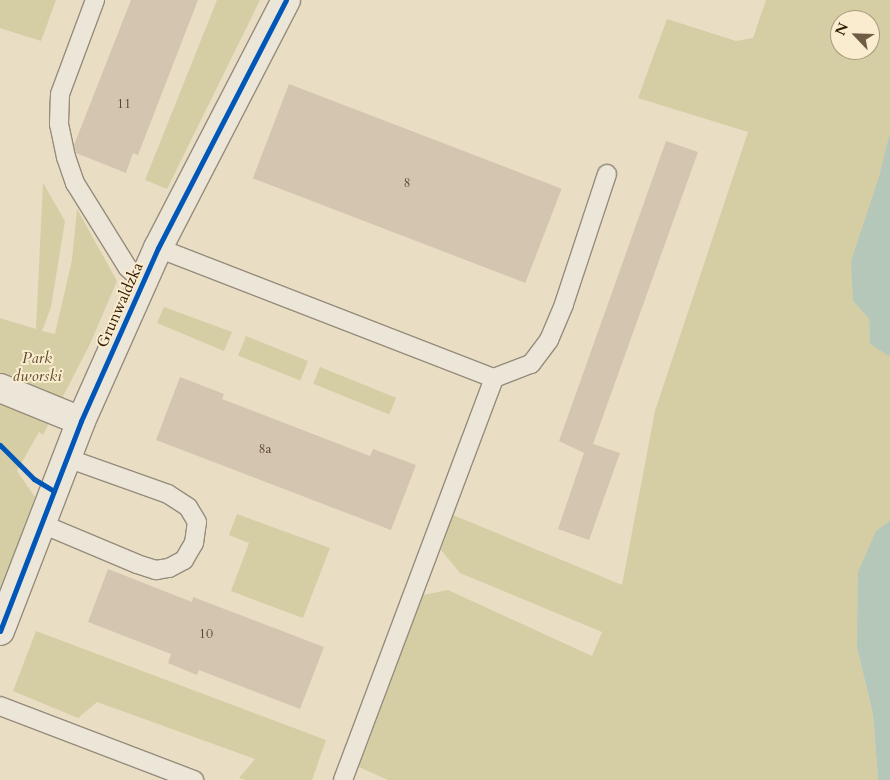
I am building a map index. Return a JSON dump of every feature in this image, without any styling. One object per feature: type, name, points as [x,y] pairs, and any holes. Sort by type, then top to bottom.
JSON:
[{"type":"street","name":"Grunwaldzka","points":[[0,631],[82,420],[158,248],[286,0]]},
{"type":"street","points":[[0,388],[82,420]]},
{"type":"lane","points":[[95,0],[60,94],[59,124],[75,183],[128,268],[143,282]]},
{"type":"lane","points":[[158,248],[494,378],[531,364],[549,340],[564,304],[607,174]]},
{"type":"lane","points":[[343,780],[494,378]]},
{"type":"lane","points":[[42,524],[137,564],[156,570],[169,568],[184,560],[194,543],[197,522],[188,507],[168,494],[67,458]]},
{"type":"lane","points":[[0,706],[194,780]]},
{"type":"green space","points":[[0,0],[56,0],[41,41],[0,28]]},
{"type":"green space","points":[[217,0],[260,0],[167,189],[145,180]]},
{"type":"green space","points":[[766,0],[890,0],[890,132],[853,301],[869,319],[870,344],[890,355],[890,520],[876,531],[857,648],[873,714],[878,780],[388,780],[359,767],[423,595],[448,590],[592,656],[602,632],[460,573],[441,550],[453,515],[622,585],[655,411],[748,132],[638,98],[667,19],[736,41],[753,38]]},
{"type":"green space","name":"Park dworski","points":[[43,183],[65,221],[51,307],[42,331],[55,334],[72,260],[77,209],[117,281],[90,344],[43,435],[39,432],[17,471],[35,497],[0,591],[0,318],[36,329]]},
{"type":"green space","points":[[164,307],[232,332],[224,351],[157,323]]},
{"type":"green space","points":[[246,336],[308,361],[300,381],[238,355]]},
{"type":"green space","points":[[320,367],[396,398],[389,414],[313,384]]},
{"type":"green space","points":[[237,514],[330,548],[303,618],[231,591],[249,543],[229,535]]},
{"type":"green space","points":[[36,631],[326,740],[312,780],[246,780],[239,778],[255,759],[97,702],[78,718],[13,691]]},
{"type":"shaded area","points":[[890,132],[889,356],[870,344],[869,319],[853,301],[851,261],[879,177]]},
{"type":"shaded area","points":[[890,520],[890,780],[878,780],[873,714],[857,648],[858,572],[876,531]]},
{"type":"building","points":[[131,0],[198,0],[138,155],[133,153],[126,173],[76,153],[74,145]]},
{"type":"building","points":[[289,84],[562,189],[525,283],[253,178]]},
{"type":"building","points":[[666,141],[698,152],[593,444],[620,453],[589,540],[558,529],[584,453],[559,441]]},
{"type":"building","points":[[180,377],[224,394],[222,399],[370,456],[373,449],[416,465],[391,530],[156,440]]},
{"type":"building","points":[[108,569],[192,602],[193,597],[324,647],[300,709],[199,670],[197,675],[168,663],[171,654],[88,622]]},
{"type":"cycle path","points":[[0,631],[81,421],[158,248],[286,0]]},
{"type":"cycle path","points":[[0,445],[34,479],[54,491]]}]
